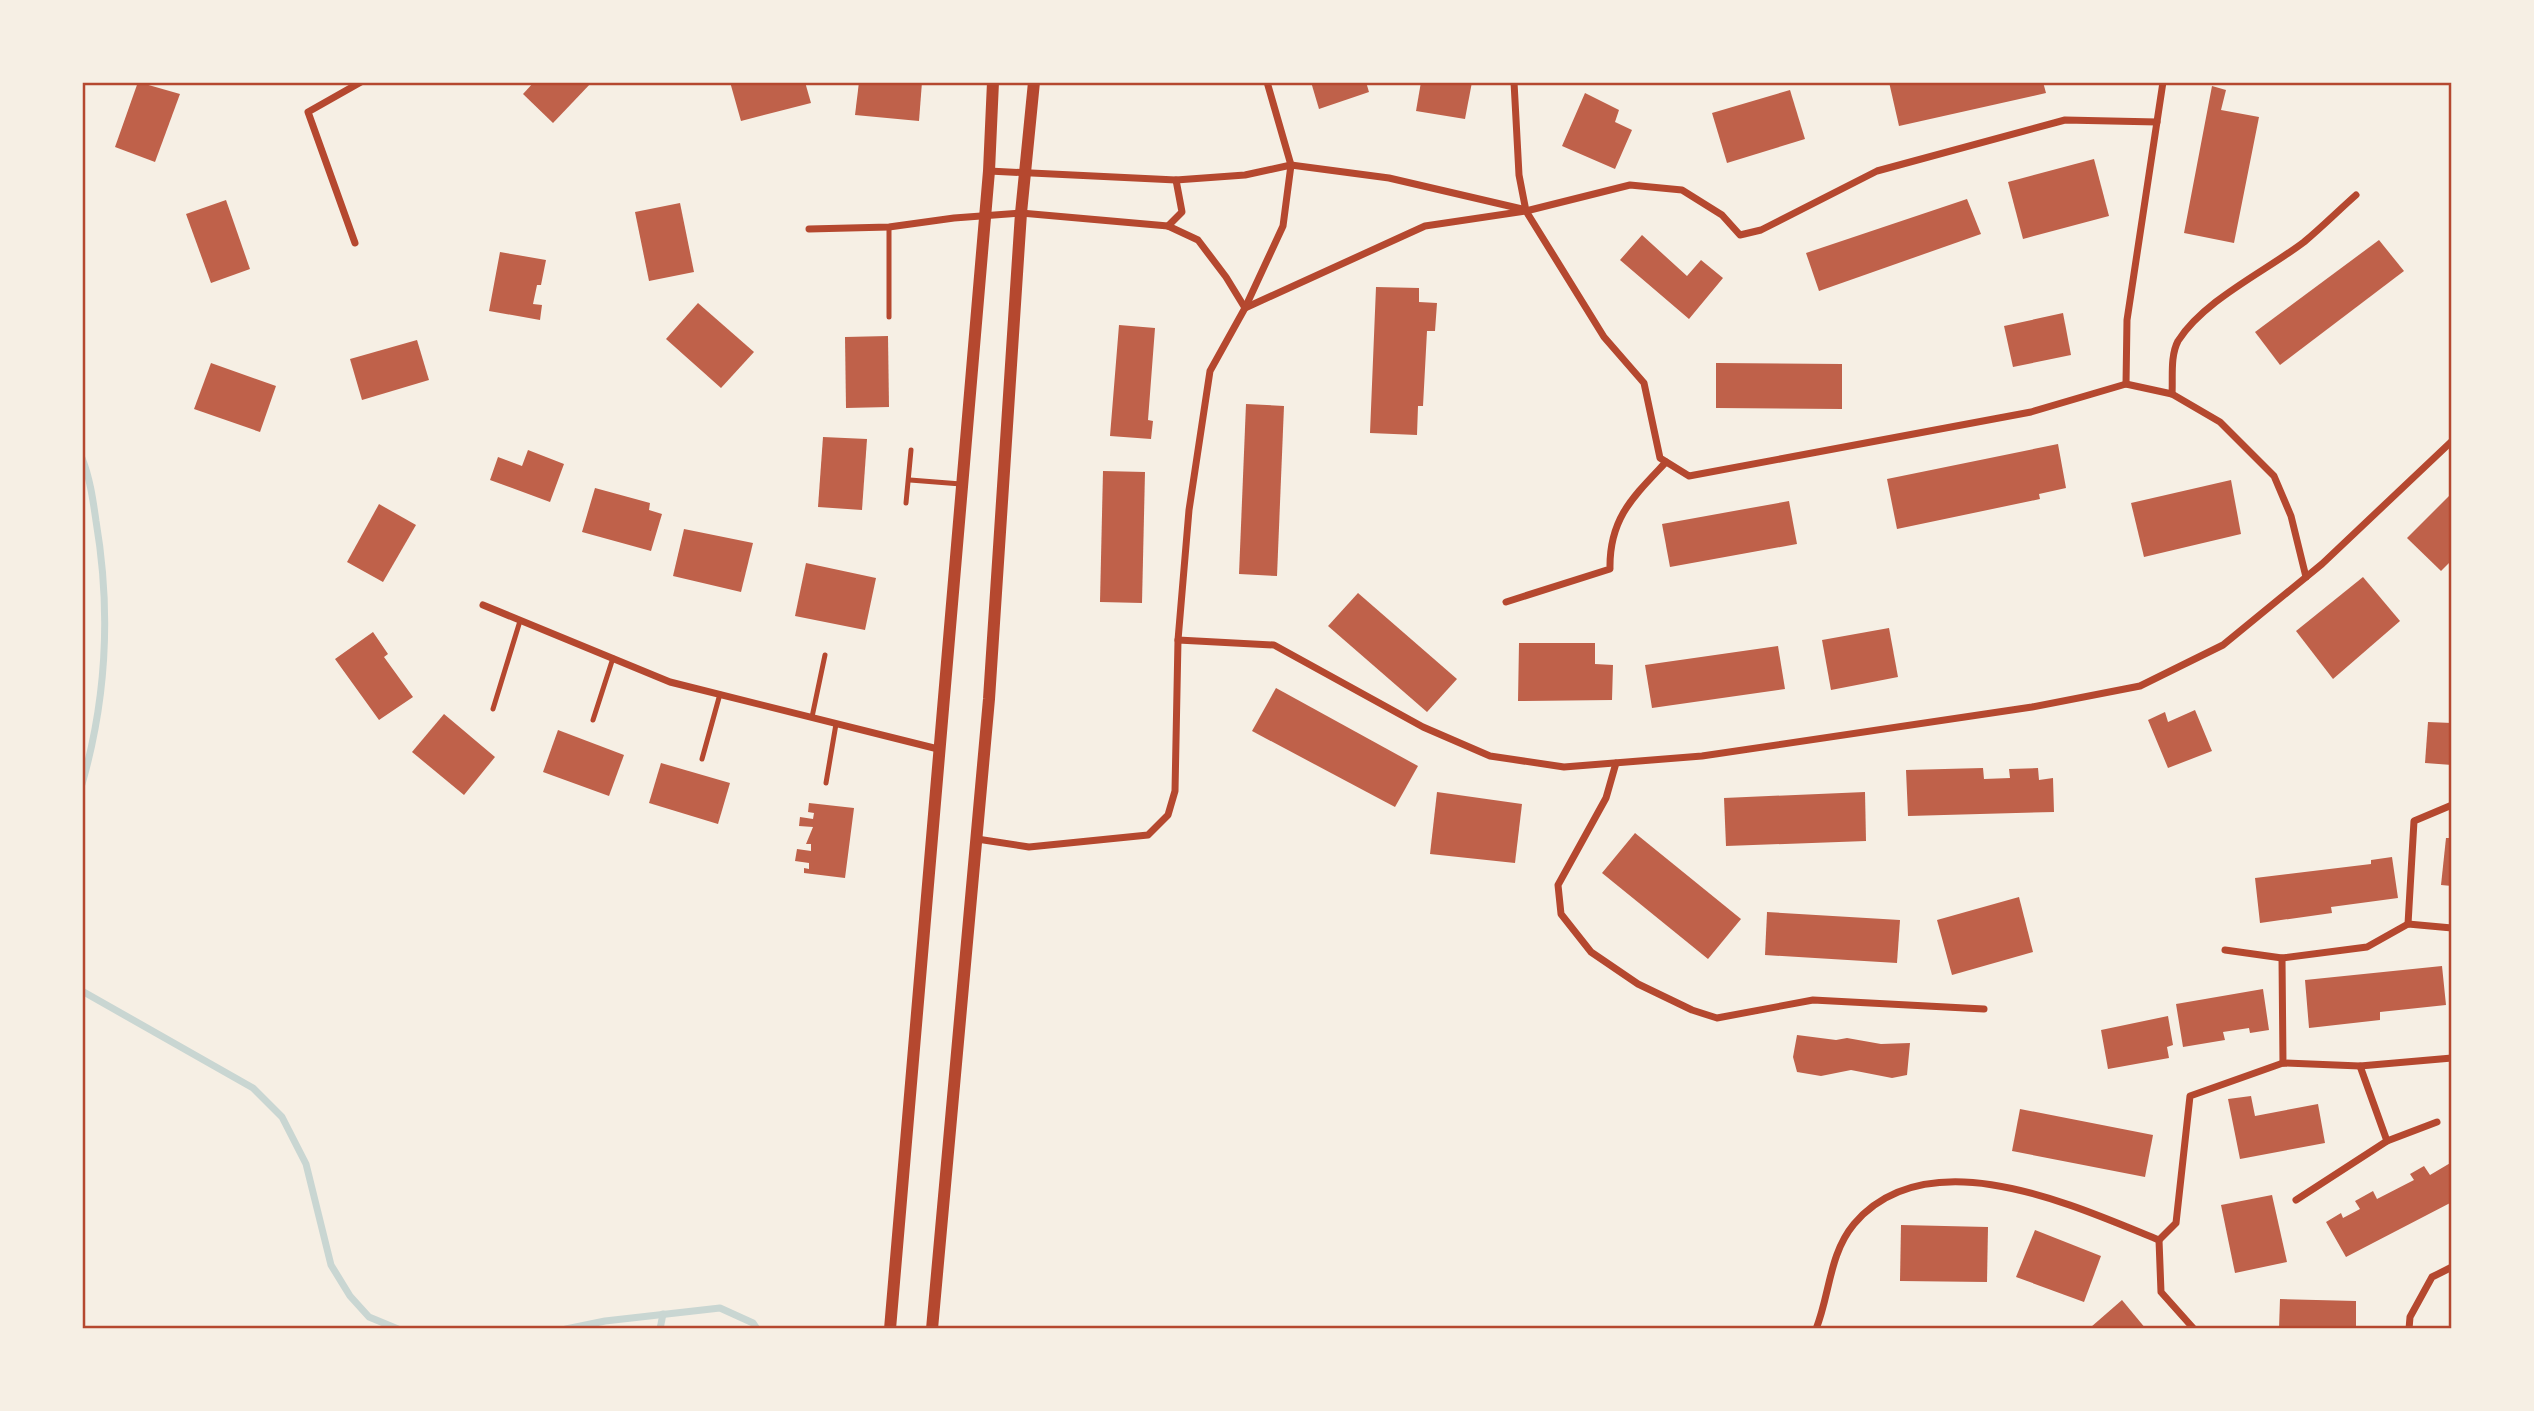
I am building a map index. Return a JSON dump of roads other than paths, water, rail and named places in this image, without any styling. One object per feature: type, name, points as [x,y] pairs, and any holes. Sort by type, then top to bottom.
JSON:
[{"type":"street","points":[[355,243],[307,112],[361,82]]},
{"type":"street","points":[[890,1329],[989,171],[993,82]]},
{"type":"street","points":[[932,1329],[977,839],[1021,214],[1034,82]]},
{"type":"street","points":[[977,839],[1029,847],[1148,835],[1168,814],[1175,791],[1178,640],[1189,510],[1210,371],[1245,308],[1283,226],[1291,165],[1267,82]]},
{"type":"street","points":[[1514,82],[1520,174],[1527,211],[1604,337],[1644,383],[1660,458],[1666,462],[1689,476],[2031,412],[2126,384],[2172,394],[2220,422],[2274,476],[2291,516],[2306,577]]},
{"type":"street","points":[[2126,384],[2126,320],[2163,82]]},
{"type":"street","points":[[1245,308],[1425,226],[1527,211],[1630,185],[1682,190],[1722,215],[1740,235],[1762,230],[1877,171],[2065,120],[2157,122]]},
{"type":"street","points":[[989,171],[1176,180],[1245,175],[1291,165],[1389,178],[1527,211]]},
{"type":"street","points":[[1168,226],[1182,212],[1176,180]]},
{"type":"street","points":[[2172,394],[2173,359],[2178,342],[2190,328],[2249,278],[2304,242],[2356,195]]},
{"type":"street","points":[[810,229],[889,227],[954,218],[1021,214],[1168,226],[1198,240],[1245,308]]},
{"type":"street","points":[[1178,640],[1274,645],[1423,727],[1490,755],[1564,767],[1716,754],[2032,706],[2140,686],[2222,645],[2306,577],[2452,441]]},
{"type":"street","points":[[1506,603],[1610,569],[1609,546],[1621,514],[1666,462]]},
{"type":"street","points":[[483,605],[670,682],[938,749]]},
{"type":"street","points":[[1616,763],[1606,798],[1558,885],[1561,914],[1591,952],[1638,984],[1692,1010],[1717,1018],[1813,1000],[1984,1009]]},
{"type":"street","points":[[2409,924],[2414,821],[2452,805]]},
{"type":"street","points":[[2225,950],[2282,958],[2367,947],[2409,924],[2452,928]]},
{"type":"street","points":[[2282,958],[2283,1063]]},
{"type":"street","points":[[2194,1329],[2161,1292],[2159,1240],[2176,1223],[2190,1096],[2283,1063],[2360,1066],[2452,1058]]},
{"type":"street","points":[[2360,1066],[2386,1141]]},
{"type":"street","points":[[2296,1200],[2386,1141],[2437,1122]]},
{"type":"street","points":[[1816,1329],[1835,1257],[1854,1224],[1884,1198],[1917,1186],[1968,1181],[2054,1197],[2159,1240]]},
{"type":"street","points":[[2409,1329],[2410,1317],[2432,1277],[2452,1267]]},
{"type":"lane","points":[[889,227],[889,317]]},
{"type":"lane","points":[[906,503],[911,450]]},
{"type":"lane","points":[[910,480],[961,484]]},
{"type":"lane","points":[[493,709],[520,621]]},
{"type":"lane","points":[[812,718],[825,655]]},
{"type":"lane","points":[[593,720],[613,659]]},
{"type":"lane","points":[[702,760],[720,694]]},
{"type":"lane","points":[[826,783],[836,723]]},
{"type":"waterway","points":[[82,458],[91,489],[101,554],[105,620],[97,719],[82,784]]},
{"type":"waterway","points":[[82,991],[253,1088],[282,1117],[306,1164],[331,1265],[350,1296],[369,1317],[398,1329]]},
{"type":"waterway","points":[[566,1329],[605,1321],[720,1308],[753,1323],[757,1329]]},
{"type":"waterway","points":[[660,1329],[663,1314]]}]
